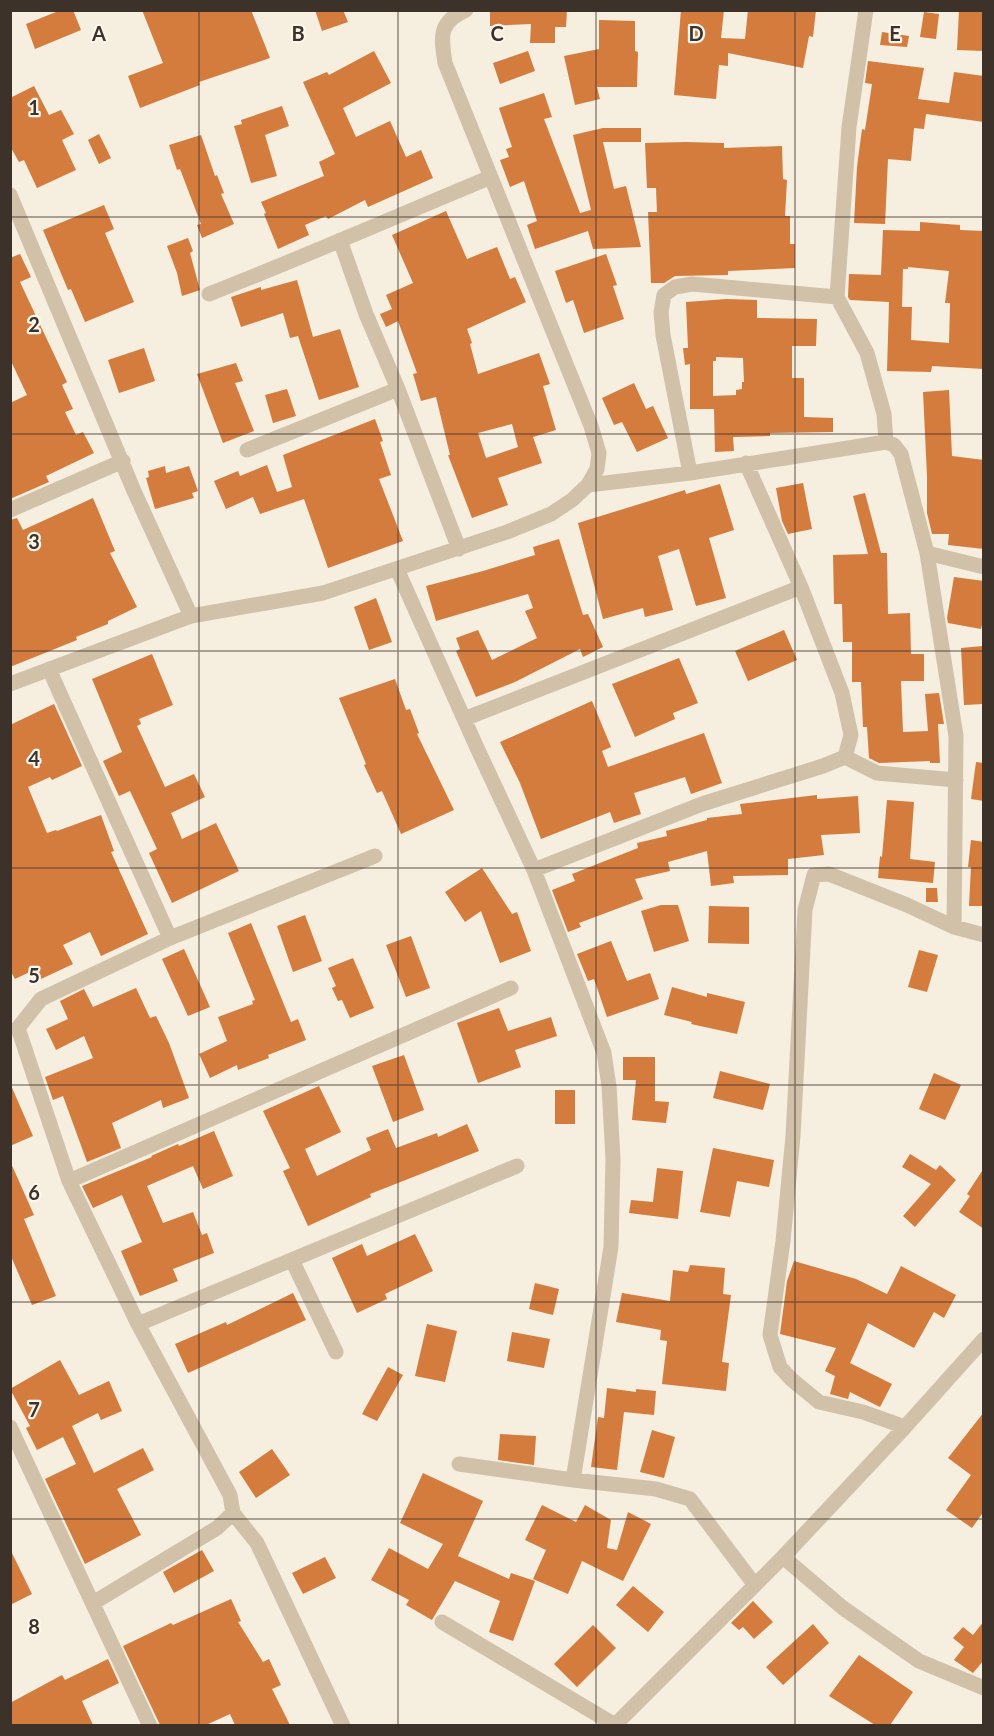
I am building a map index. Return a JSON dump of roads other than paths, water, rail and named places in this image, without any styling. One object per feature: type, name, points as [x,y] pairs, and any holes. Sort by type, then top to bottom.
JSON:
[{"type":"street","points":[[10,684],[191,616],[323,593],[459,549],[551,514],[572,500],[588,485],[597,469],[599,453],[591,426],[445,63],[441,39],[445,25],[466,10]]},
{"type":"street","points":[[866,10],[849,127],[837,297],[867,353],[884,414],[886,442]]},
{"type":"street","points":[[209,294],[491,177]]},
{"type":"street","points":[[10,195],[191,616]]},
{"type":"street","points":[[340,240],[366,314],[398,389],[459,549]]},
{"type":"street","points":[[690,473],[663,335],[661,312],[664,295],[675,287],[692,284],[837,297]]},
{"type":"street","points":[[247,450],[398,389]]},
{"type":"street","points":[[588,485],[690,473],[886,442],[894,445],[901,454],[927,554],[956,736],[954,927]]},
{"type":"street","points":[[10,510],[123,460]]},
{"type":"street","points":[[746,464],[801,587],[842,693],[851,735],[845,757]]},
{"type":"street","points":[[927,554],[984,567]]},
{"type":"street","points":[[397,569],[534,870],[604,1053],[609,1086],[613,1159],[610,1247],[573,1480]]},
{"type":"street","points":[[464,719],[801,587]]},
{"type":"street","points":[[49,669],[170,938]]},
{"type":"street","points":[[534,870],[702,804],[845,757],[877,773],[956,780]]},
{"type":"street","points":[[343,1725],[257,1543],[233,1513],[230,1495],[138,1324],[69,1181],[18,1028],[41,999],[170,938],[375,856]]},
{"type":"street","points":[[905,1426],[863,1412],[819,1402],[780,1367],[771,1335],[793,1136],[805,910],[814,875],[829,874],[907,905],[954,927],[984,935]]},
{"type":"street","points":[[69,1181],[511,988]]},
{"type":"street","points":[[138,1324],[517,1166]]},
{"type":"street","points":[[292,1260],[336,1352]]},
{"type":"street","points":[[442,1622],[614,1725],[783,1557],[984,1339]]},
{"type":"street","points":[[10,1427],[150,1725]]},
{"type":"street","points":[[459,1464],[656,1489],[690,1499],[754,1584]]},
{"type":"street","points":[[93,1603],[217,1528],[233,1513]]},
{"type":"street","points":[[783,1557],[843,1608],[919,1661],[984,1688]]}]
